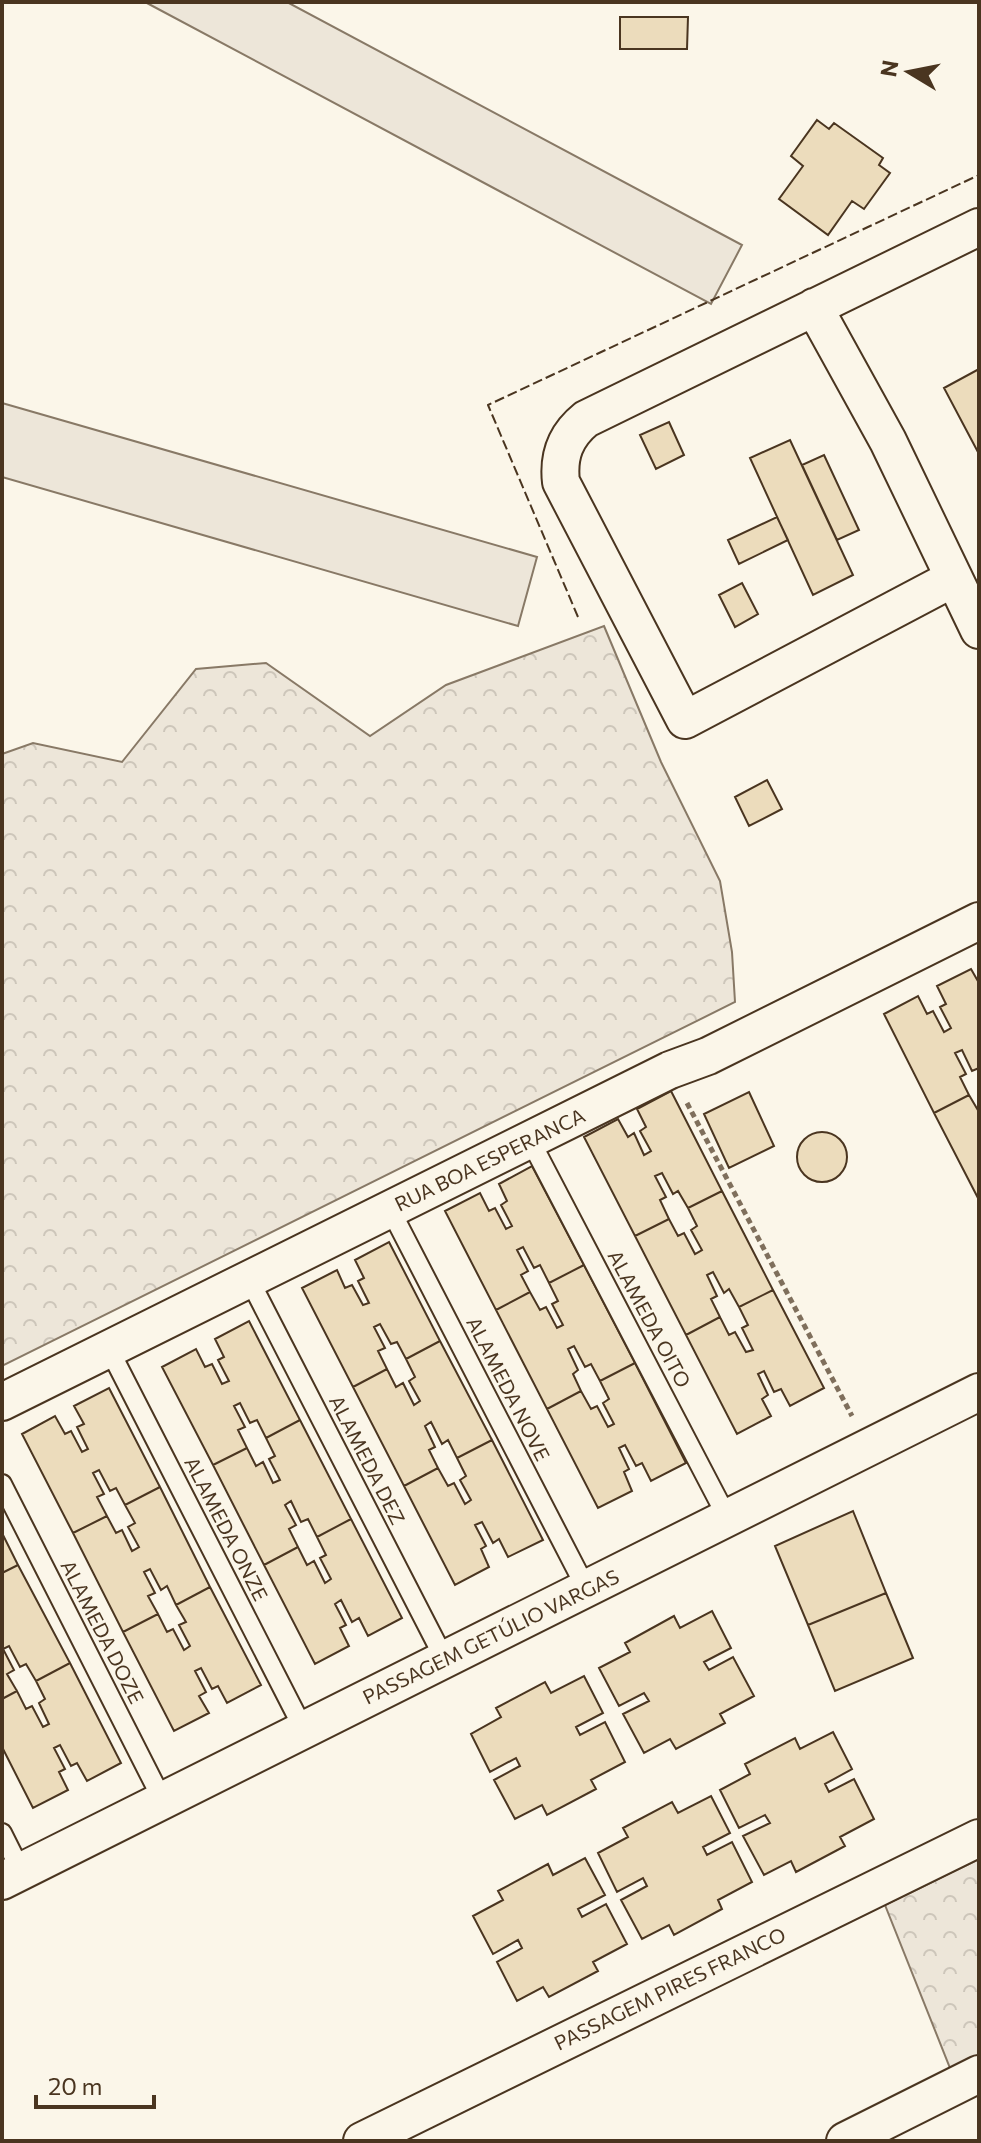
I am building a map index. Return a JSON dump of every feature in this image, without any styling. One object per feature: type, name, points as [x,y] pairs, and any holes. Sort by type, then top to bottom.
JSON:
[{"type":"street","points":[[954,578],[685,720],[561,482],[559,466],[562,451],[576,427],[586,419],[979,227]]},
{"type":"street","points":[[814,307],[888,441],[979,630]]},
{"type":"street","name":"RUA BOA ESPERANCA","points":[[2,1402],[670,1070],[708,1056],[976,928]]},
{"type":"street","name":"PASSAGEM GETÚLIO VARGAS","points":[[12,1876],[979,1392]]},
{"type":"street","name":"PASSAGEM PIRES FRANCO","points":[[362,2141],[979,1838]]},
{"type":"street","points":[[845,2141],[979,2074]]},
{"type":"lane","name":"ALAMEDA OITO","points":[[530,1140],[728,1519]]},
{"type":"lane","name":"ALAMEDA NOVE","points":[[390,1209],[587,1590]]},
{"type":"lane","name":"ALAMEDA DEZ","points":[[249,1279],[445,1660]]},
{"type":"lane","name":"ALAMEDA ONZE","points":[[109,1349],[304,1730]]},
{"type":"lane","name":"ALAMEDA DOZE","points":[[2,1484],[163,1801]]},
{"type":"lane","points":[[2,1833],[12,1876]]},
{"type":"path","points":[[670,1070],[869,1448]]},
{"type":"green space","points":[[145,2],[287,2],[742,245],[711,304]]},
{"type":"green space","points":[[2,403],[537,557],[518,626],[2,477]]},
{"type":"green space","points":[[604,626],[661,762],[720,881],[732,952],[735,1002],[2,1366],[2,754],[33,743],[122,762],[196,669],[266,663],[370,736],[446,685]]},
{"type":"green space","points":[[979,1859],[979,2059],[952,2073],[885,1905]]},
{"type":"building","points":[[620,17],[688,17],[687,49],[620,49]]},
{"type":"building","points":[[817,120],[829,129],[834,123],[883,158],[879,165],[890,173],[864,209],[852,201],[828,235],[779,199],[803,166],[791,156]]},
{"type":"building","points":[[979,369],[979,454],[944,388]]},
{"type":"building","points":[[669,422],[684,455],[656,469],[640,435]]},
{"type":"building","points":[[790,440],[853,575],[813,595],[750,458]]},
{"type":"building","points":[[824,455],[859,530],[837,540],[802,465]]},
{"type":"building","points":[[777,517],[788,540],[739,564],[728,540]]},
{"type":"building","points":[[742,583],[758,614],[735,627],[719,595]]},
{"type":"building","points":[[767,780],[782,809],[749,826],[735,797]]},
{"type":"building","points":[[971,969],[979,983],[979,1068],[972,1071],[962,1050],[955,1053],[966,1074],[960,1077],[969,1095],[934,1113],[884,1014],[918,996],[927,1014],[933,1011],[944,1032],[951,1028],[940,1007],[946,1004],[937,986]]},
{"type":"building","points":[[671,1091],[722,1191],[688,1208],[678,1191],[673,1194],[662,1173],[655,1176],[666,1197],[660,1200],[669,1219],[635,1236],[584,1137],[618,1119],[628,1137],[634,1133],[644,1155],[651,1151],[640,1131],[646,1127],[637,1109]]},
{"type":"building","points":[[749,1092],[774,1146],[729,1168],[704,1114]]},
{"type":"building","points":[[969,1095],[979,1112],[979,1200],[934,1113]]},
{"type":"building","points":[[822,1132],[840,1139],[847,1157],[840,1175],[822,1182],[804,1175],[797,1157],[804,1139]]},
{"type":"building","points":[[532,1166],[584,1265],[549,1283],[540,1265],[534,1268],[523,1247],[517,1250],[528,1271],[521,1275],[530,1292],[496,1310],[445,1211],[480,1193],[489,1211],[495,1208],[506,1229],[512,1226],[501,1205],[507,1201],[499,1184]]},
{"type":"building","points":[[722,1191],[773,1290],[739,1307],[729,1289],[724,1293],[713,1272],[707,1275],[717,1296],[711,1299],[720,1317],[686,1335],[635,1236],[669,1219],[678,1236],[684,1233],[695,1254],[702,1250],[691,1230],[697,1226],[688,1208]]},
{"type":"building","points":[[389,1242],[440,1341],[406,1359],[397,1342],[391,1344],[380,1324],[374,1327],[385,1348],[378,1351],[387,1369],[353,1387],[302,1288],[337,1270],[345,1288],[352,1285],[363,1305],[369,1303],[358,1281],[364,1278],[355,1260]]},
{"type":"building","points":[[584,1265],[635,1363],[600,1381],[591,1364],[585,1367],[574,1346],[568,1349],[578,1370],[573,1374],[581,1391],[547,1409],[496,1310],[530,1292],[540,1310],[546,1307],[557,1328],[563,1325],[552,1304],[558,1301],[549,1283]]},
{"type":"building","points":[[773,1290],[824,1388],[790,1406],[781,1389],[774,1392],[764,1371],[758,1374],[768,1395],[762,1399],[771,1416],[737,1434],[686,1335],[720,1317],[729,1335],[735,1332],[746,1352],[753,1350],[742,1328],[748,1325],[739,1307]]},
{"type":"building","points":[[249,1321],[300,1420],[266,1438],[257,1420],[250,1423],[240,1403],[234,1406],[245,1427],[238,1430],[247,1448],[213,1465],[162,1367],[196,1349],[205,1367],[212,1364],[222,1384],[229,1381],[218,1360],[224,1357],[215,1339]]},
{"type":"building","points":[[440,1341],[492,1440],[457,1458],[448,1440],[442,1444],[431,1422],[425,1426],[435,1447],[429,1450],[438,1468],[404,1486],[353,1387],[387,1369],[396,1387],[403,1383],[414,1405],[420,1401],[409,1381],[415,1377],[406,1359]]},
{"type":"building","points":[[635,1363],[686,1463],[651,1481],[642,1463],[636,1466],[625,1445],[619,1448],[629,1469],[624,1472],[632,1491],[598,1508],[547,1409],[581,1391],[591,1409],[597,1406],[608,1427],[614,1424],[603,1403],[609,1399],[600,1381]]},
{"type":"building","points":[[109,1388],[160,1487],[125,1505],[116,1488],[110,1491],[99,1470],[93,1473],[104,1494],[97,1497],[107,1516],[73,1533],[22,1434],[55,1416],[65,1434],[71,1431],[82,1452],[88,1449],[77,1427],[84,1424],[74,1406]]},
{"type":"building","points":[[300,1420],[351,1519],[317,1537],[308,1519],[301,1522],[291,1501],[285,1505],[296,1525],[289,1529],[298,1547],[264,1565],[213,1465],[247,1448],[256,1466],[263,1462],[273,1483],[280,1480],[269,1459],[275,1456],[266,1438]]},
{"type":"building","points":[[492,1440],[543,1540],[508,1557],[499,1539],[493,1543],[482,1522],[475,1525],[486,1546],[481,1549],[489,1567],[455,1585],[404,1486],[438,1468],[448,1486],[454,1483],[465,1504],[471,1500],[460,1480],[466,1476],[457,1458]]},
{"type":"building","points":[[160,1487],[210,1587],[176,1605],[167,1586],[161,1590],[150,1569],[144,1572],[155,1593],[148,1596],[158,1614],[123,1632],[73,1533],[107,1516],[116,1533],[122,1530],[132,1551],[139,1547],[128,1527],[135,1523],[125,1505]]},
{"type":"building","points":[[853,1511],[886,1593],[808,1625],[775,1546]]},
{"type":"building","points":[[351,1519],[402,1618],[368,1636],[359,1618],[352,1622],[341,1600],[335,1604],[346,1625],[340,1628],[349,1646],[315,1664],[264,1565],[298,1547],[307,1565],[314,1561],[325,1583],[331,1579],[320,1558],[326,1555],[317,1537]]},
{"type":"building","points":[[2,1533],[18,1565],[2,1573]]},
{"type":"building","points":[[18,1565],[70,1663],[36,1681],[26,1664],[20,1667],[9,1646],[3,1649],[14,1670],[7,1674],[17,1691],[2,1699],[2,1573]]},
{"type":"building","points":[[210,1587],[261,1685],[227,1703],[218,1686],[212,1689],[201,1668],[195,1671],[206,1692],[199,1696],[209,1713],[174,1731],[123,1632],[158,1614],[167,1632],[173,1629],[184,1650],[190,1646],[179,1625],[186,1622],[176,1605]]},
{"type":"building","points":[[886,1593],[913,1658],[835,1691],[808,1625]]},
{"type":"building","points":[[712,1611],[731,1648],[704,1662],[709,1670],[733,1657],[754,1696],[720,1714],[725,1723],[676,1749],[670,1739],[644,1753],[623,1714],[649,1701],[644,1693],[619,1706],[599,1668],[630,1652],[625,1643],[674,1616],[680,1628]]},
{"type":"building","points":[[70,1663],[121,1763],[87,1781],[77,1763],[71,1766],[60,1745],[54,1748],[65,1769],[59,1772],[68,1790],[33,1808],[2,1747],[2,1699],[17,1691],[26,1709],[32,1706],[43,1727],[49,1724],[39,1703],[45,1699],[36,1681]]},
{"type":"building","points":[[584,1676],[603,1713],[576,1727],[580,1735],[605,1722],[625,1762],[591,1780],[596,1789],[547,1815],[542,1805],[515,1819],[494,1780],[520,1766],[516,1758],[490,1772],[471,1734],[501,1717],[496,1708],[545,1682],[551,1693]]},
{"type":"building","points":[[833,1732],[852,1769],[825,1784],[829,1792],[854,1779],[874,1819],[840,1837],[845,1846],[796,1872],[791,1861],[764,1875],[743,1836],[770,1823],[765,1815],[739,1828],[720,1790],[750,1774],[745,1764],[795,1738],[800,1749]]},
{"type":"building","points":[[711,1796],[730,1833],[703,1847],[707,1855],[732,1842],[752,1882],[718,1900],[722,1909],[674,1935],[669,1925],[642,1939],[621,1900],[647,1886],[643,1878],[617,1892],[598,1853],[628,1837],[623,1828],[672,1802],[678,1813]]},
{"type":"building","points":[[585,1858],[605,1895],[578,1909],[582,1917],[606,1904],[627,1944],[593,1962],[598,1971],[549,1997],[543,1987],[517,2001],[497,1962],[522,1948],[518,1940],[493,1954],[473,1916],[503,1900],[498,1891],[548,1864],[553,1875]]},
{"type":"fence","points":[[578,617],[488,405],[979,175]]}]
